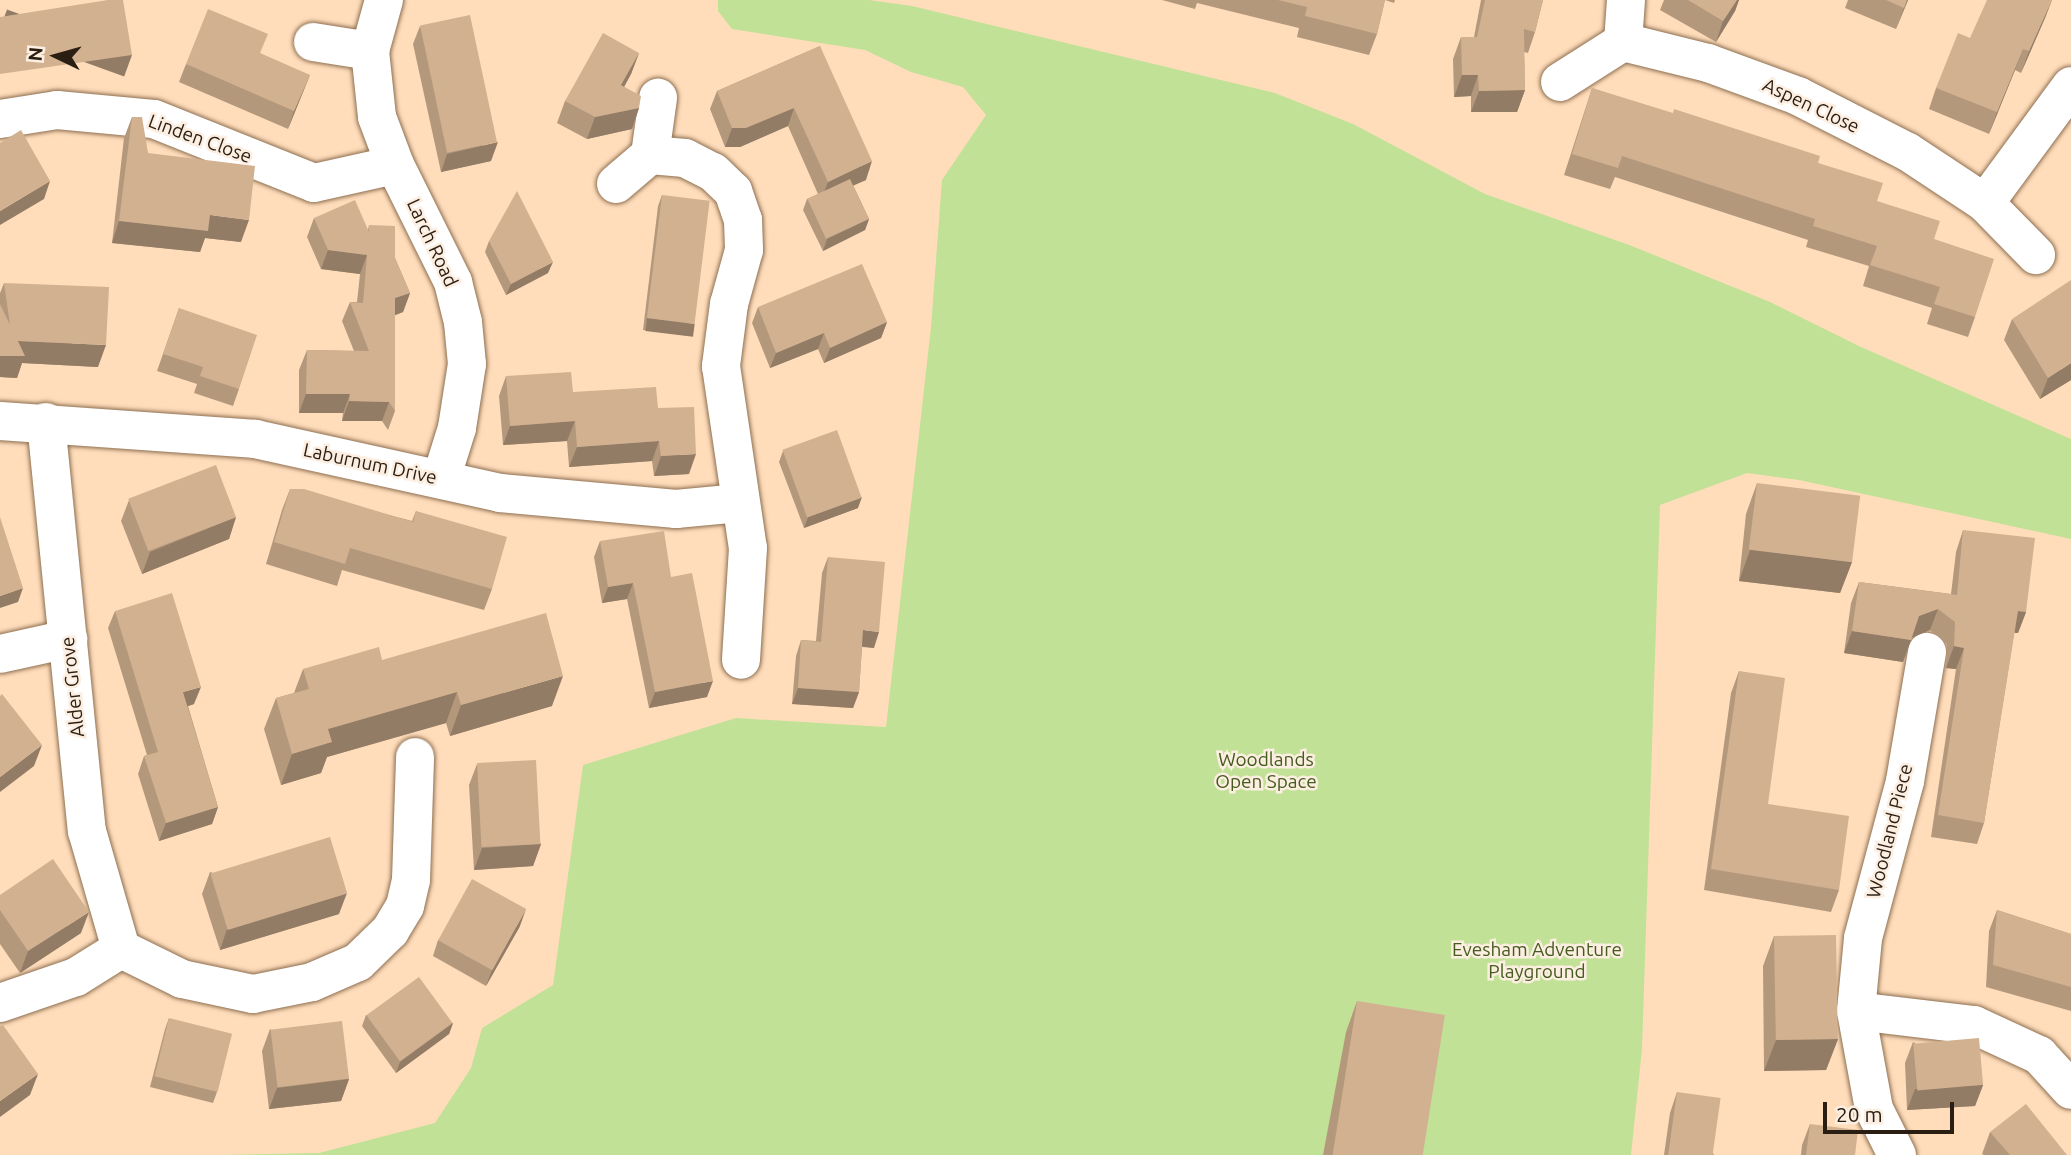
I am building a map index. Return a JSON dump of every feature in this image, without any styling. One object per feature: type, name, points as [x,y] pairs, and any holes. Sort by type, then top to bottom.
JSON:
[{"type":"street","name":"Larch Road","points":[[384,0],[370,51],[377,117],[395,165],[453,282],[463,321],[467,365],[457,428],[441,479]]},
{"type":"street","points":[[1560,82],[1623,42],[1626,0]]},
{"type":"street","points":[[313,42],[370,51]]},
{"type":"street","name":"Aspen Close","points":[[1623,42],[1708,63],[1798,96],[1908,152],[1984,203],[2036,255]]},
{"type":"street","points":[[1984,203],[2071,86]]},
{"type":"street","points":[[616,184],[650,155],[658,98]]},
{"type":"street","name":"Linden Close","points":[[0,119],[57,110],[154,119],[314,183],[395,165]]},
{"type":"street","points":[[650,155],[685,158],[713,172],[733,191],[743,220],[744,250],[729,304],[721,366],[748,548],[741,660]]},
{"type":"street","name":"Laburnum Drive","points":[[0,421],[46,422],[255,439],[500,493],[676,509],[740,503]]},
{"type":"street","name":"Alder Grove","points":[[46,422],[87,831],[121,949]]},
{"type":"street","points":[[0,654],[68,639]]},
{"type":"street","name":"Woodland Piece","points":[[1897,1155],[1874,1109],[1856,1011],[1863,937],[1905,781],[1927,652]]},
{"type":"street","points":[[0,1003],[76,977],[121,949],[182,979],[253,994],[312,982],[358,962],[390,931],[405,906],[411,880],[415,757]]},
{"type":"street","points":[[1856,1011],[1974,1025],[2039,1055],[2071,1090]]},
{"type":"green space","name":"Woodlands Open Space","points":[[718,0],[869,0],[912,6],[1275,93],[1353,124],[1485,194],[1632,246],[1770,302],[1861,347],[2071,439],[2071,539],[1799,480],[1747,473],[1660,505],[1642,1049],[1631,1155],[224,1155],[319,1153],[435,1123],[471,1068],[482,1028],[553,985],[583,765],[736,718],[886,727],[931,327],[942,180],[986,115],[963,87],[911,72],[865,50],[732,29],[718,11]]},
{"type":"building","points":[[123,0],[132,55],[0,74],[0,17]]},
{"type":"building","points":[[1278,0],[1385,0],[1377,34],[1305,16],[1307,7]]},
{"type":"building","points":[[1485,0],[1543,0],[1535,32],[1524,29],[1525,90],[1479,91],[1478,75],[1462,75],[1461,37],[1477,37]]},
{"type":"building","points":[[1688,0],[1737,0],[1723,21]]},
{"type":"building","points":[[1886,0],[1907,0],[1904,8]]},
{"type":"building","points":[[1987,0],[2052,0],[2029,51],[2023,49],[1997,112],[1936,88],[1958,33],[1970,38]]},
{"type":"building","points":[[208,9],[268,34],[260,53],[310,75],[294,111],[186,64]]},
{"type":"building","points":[[470,15],[497,142],[447,153],[420,26]]},
{"type":"building","points":[[603,33],[639,53],[621,85],[641,96],[639,108],[595,117],[565,101]]},
{"type":"building","points":[[820,46],[872,161],[828,182],[794,108],[746,128],[732,128],[717,91]]},
{"type":"building","points":[[1592,88],[1673,113],[1674,109],[1820,156],[1818,163],[1883,183],[1877,201],[1940,221],[1934,239],[1994,259],[1975,317],[1934,304],[1940,287],[1870,265],[1877,246],[1813,226],[1815,219],[1622,156],[1618,168],[1572,154]]},
{"type":"building","points":[[132,117],[142,117],[148,153],[255,166],[249,220],[210,215],[208,231],[119,221]]},
{"type":"building","points":[[21,130],[50,181],[0,211],[0,143]]},
{"type":"building","points":[[850,179],[869,219],[826,239],[807,199]]},
{"type":"building","points":[[517,191],[553,262],[511,284],[489,241]]},
{"type":"building","points":[[662,195],[710,201],[695,324],[647,318]]},
{"type":"building","points":[[355,200],[369,232],[369,225],[395,226],[395,258],[410,293],[395,298],[395,411],[389,402],[349,401],[350,394],[306,394],[307,350],[369,351],[350,302],[363,303],[367,255],[328,250],[314,218]]},
{"type":"building","points":[[862,264],[887,322],[830,348],[824,333],[776,353],[758,307]]},
{"type":"building","points":[[2071,280],[2071,363],[2048,378],[2012,319]]},
{"type":"building","points":[[4,283],[109,287],[106,345],[18,341],[25,356],[0,356],[0,304],[10,325]]},
{"type":"building","points":[[179,308],[257,335],[239,389],[200,376],[203,367],[163,354]]},
{"type":"building","points":[[571,372],[573,392],[656,387],[658,408],[694,407],[696,454],[661,456],[659,441],[577,447],[575,421],[510,426],[506,376]]},
{"type":"building","points":[[837,430],[862,498],[807,517],[782,450]]},
{"type":"building","points":[[216,465],[236,517],[148,551],[128,499]]},
{"type":"building","points":[[1757,483],[1860,496],[1852,562],[1749,550]]},
{"type":"building","points":[[290,489],[304,489],[413,522],[416,511],[507,537],[492,589],[350,548],[345,564],[274,542]]},
{"type":"building","points":[[0,517],[23,588],[0,596]]},
{"type":"building","points":[[1963,530],[2035,538],[2026,612],[2018,611],[1984,823],[1938,815],[1964,648],[1954,646],[1955,622],[1938,609],[1919,616],[1911,640],[1852,631],[1859,582],[1957,595]]},
{"type":"building","points":[[664,531],[671,577],[692,573],[713,681],[655,692],[633,583],[608,587],[600,541]]},
{"type":"building","points":[[828,557],[885,562],[879,632],[863,630],[859,692],[798,688],[801,640],[821,642]]},
{"type":"building","points":[[172,593],[201,687],[183,692],[218,807],[166,823],[144,756],[158,752],[115,611]]},
{"type":"building","points":[[546,613],[563,676],[461,705],[457,692],[328,729],[332,742],[292,754],[276,698],[309,689],[303,669],[379,647],[382,660]]},
{"type":"building","points":[[1739,671],[1785,678],[1768,804],[1849,816],[1839,890],[1711,869]]},
{"type":"building","points":[[2,694],[42,745],[0,777],[0,696]]},
{"type":"building","points":[[536,760],[540,844],[481,847],[477,763]]},
{"type":"building","points":[[330,837],[347,893],[228,930],[210,874]]},
{"type":"building","points":[[53,859],[89,912],[28,951],[0,910],[0,895]]},
{"type":"building","points":[[472,879],[526,909],[492,970],[438,940]]},
{"type":"building","points":[[1997,910],[2071,934],[2071,987],[1993,965]]},
{"type":"building","points":[[1836,935],[1838,1039],[1776,1040],[1774,936]]},
{"type":"building","points":[[419,977],[453,1023],[400,1061],[366,1015]]},
{"type":"building","points":[[1357,1001],[1445,1015],[1423,1155],[1333,1155]]},
{"type":"building","points":[[169,1018],[232,1034],[218,1092],[154,1076]]},
{"type":"building","points":[[342,1021],[349,1079],[278,1087],[271,1030]]},
{"type":"building","points":[[3,1025],[38,1074],[0,1101],[0,1026]]},
{"type":"building","points":[[1979,1038],[1983,1085],[1917,1091],[1913,1044]]},
{"type":"building","points":[[1677,1092],[1721,1098],[1713,1155],[1668,1155]]},
{"type":"building","points":[[2026,1104],[2067,1155],[2010,1155],[1990,1132]]},
{"type":"building","points":[[1810,1124],[1858,1130],[1855,1155],[1806,1155]]},
{"type":"park label","name":"Evesham Adventure Playground","points":[[1537,961]]}]
